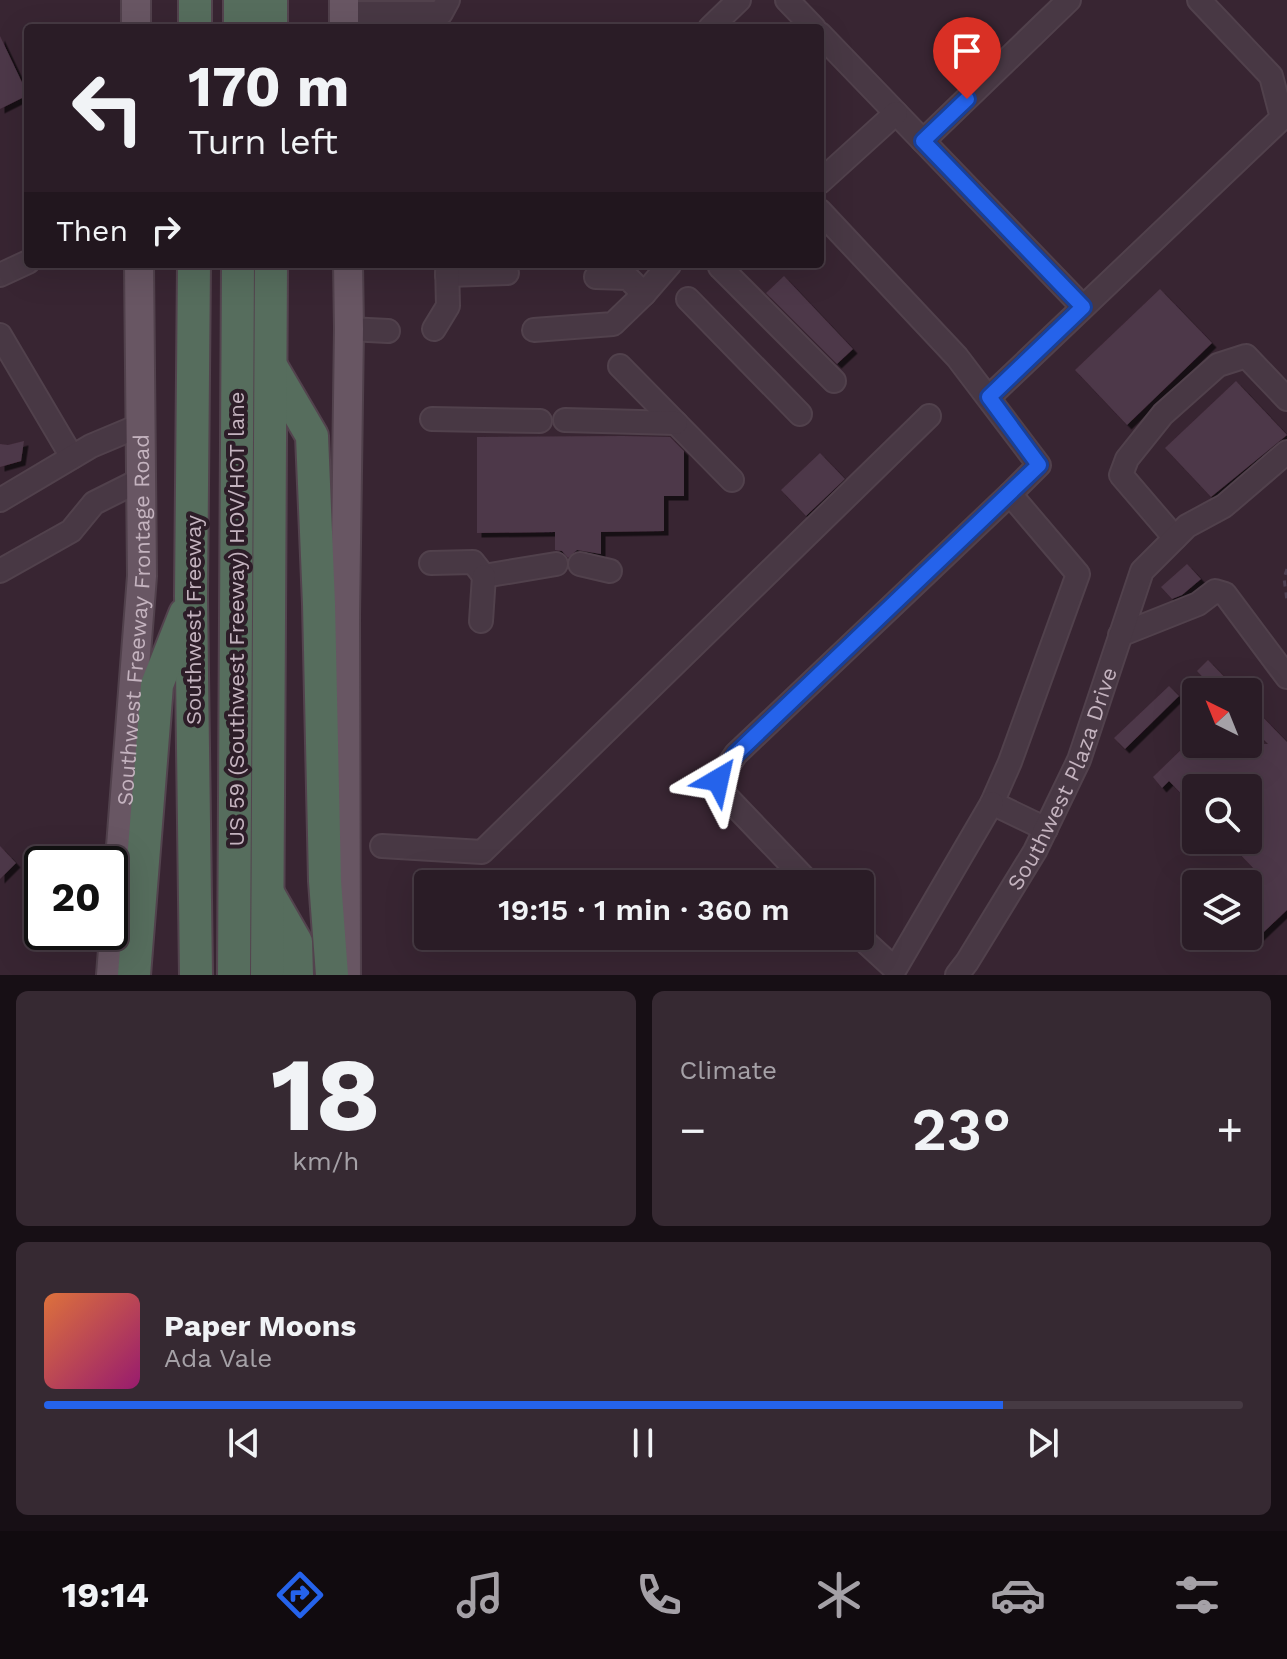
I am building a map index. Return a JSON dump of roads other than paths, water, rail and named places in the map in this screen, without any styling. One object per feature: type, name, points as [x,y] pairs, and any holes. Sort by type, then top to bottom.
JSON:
[{"type":"highway","points":[[195,0],[195,24]]},
{"type":"highway","points":[[240,0],[240,24]]},
{"type":"highway","points":[[271,0],[271,24]]},
{"type":"highway","name":"Southwest Freeway","points":[[194,268],[191,596],[196,975]]},
{"type":"highway","name":"US 59 (Southwest Freeway) HOV/HOT lane","points":[[234,975],[238,268]]},
{"type":"highway","points":[[267,975],[271,268]]},
{"type":"highway","points":[[270,364],[312,436],[325,881],[332,975]]},
{"type":"highway","points":[[134,975],[157,685],[191,596]]},
{"type":"highway","points":[[267,892],[296,942],[297,975]]},
{"type":"main road","points":[[136,0],[136,24]]},
{"type":"main road","name":"Southwest Freeway Frontage Road","points":[[111,975],[142,576],[139,268]]},
{"type":"main road","points":[[346,975],[348,268]]},
{"type":"street","points":[[714,24],[739,0]]},
{"type":"street","points":[[787,0],[810,24]]},
{"type":"street","points":[[989,397],[1282,118],[1271,76],[1199,0]]},
{"type":"street","points":[[923,141],[1053,5]]},
{"type":"street","points":[[344,14],[409,6],[443,14]]},
{"type":"street","points":[[824,38],[1083,307]]},
{"type":"street","points":[[824,178],[896,113]]},
{"type":"street","points":[[797,870],[723,793],[718,780],[736,754],[1039,465],[989,397],[934,331],[824,215]]},
{"type":"street","points":[[0,275],[24,264]]},
{"type":"street","points":[[534,330],[613,324],[667,268]]},
{"type":"street","points":[[721,268],[834,381]]},
{"type":"street","points":[[434,329],[448,306],[447,270],[507,273]]},
{"type":"street","points":[[596,277],[628,278],[644,294]]},
{"type":"street","points":[[688,299],[800,414]]},
{"type":"street","points":[[349,329],[388,331]]},
{"type":"street","points":[[0,335],[72,457]]},
{"type":"street","points":[[1287,399],[1246,356],[1218,365],[1163,414],[1127,459],[1121,475],[1175,538],[1187,526],[1224,506],[1287,452]]},
{"type":"street","points":[[620,366],[732,480]]},
{"type":"street","points":[[382,846],[482,852],[929,416]]},
{"type":"street","points":[[432,419],[540,421]]},
{"type":"street","points":[[565,420],[676,423]]},
{"type":"street","points":[[0,500],[91,446],[141,425]]},
{"type":"street","points":[[0,571],[71,531],[94,503],[142,479]]},
{"type":"street","points":[[874,950],[895,969],[992,803],[1010,762],[1078,574],[1010,494]]},
{"type":"street","name":"Southwest Plaza Drive","points":[[957,975],[1027,863],[1079,760],[1142,571],[1175,538]]},
{"type":"street","points":[[431,563],[473,562],[484,576],[481,621]]},
{"type":"street","points":[[484,576],[556,564]]},
{"type":"street","points":[[580,564],[610,571]]},
{"type":"street","points":[[1120,635],[1198,604],[1215,591],[1225,594],[1287,677]]},
{"type":"street","points":[[992,803],[1046,829]]}]
